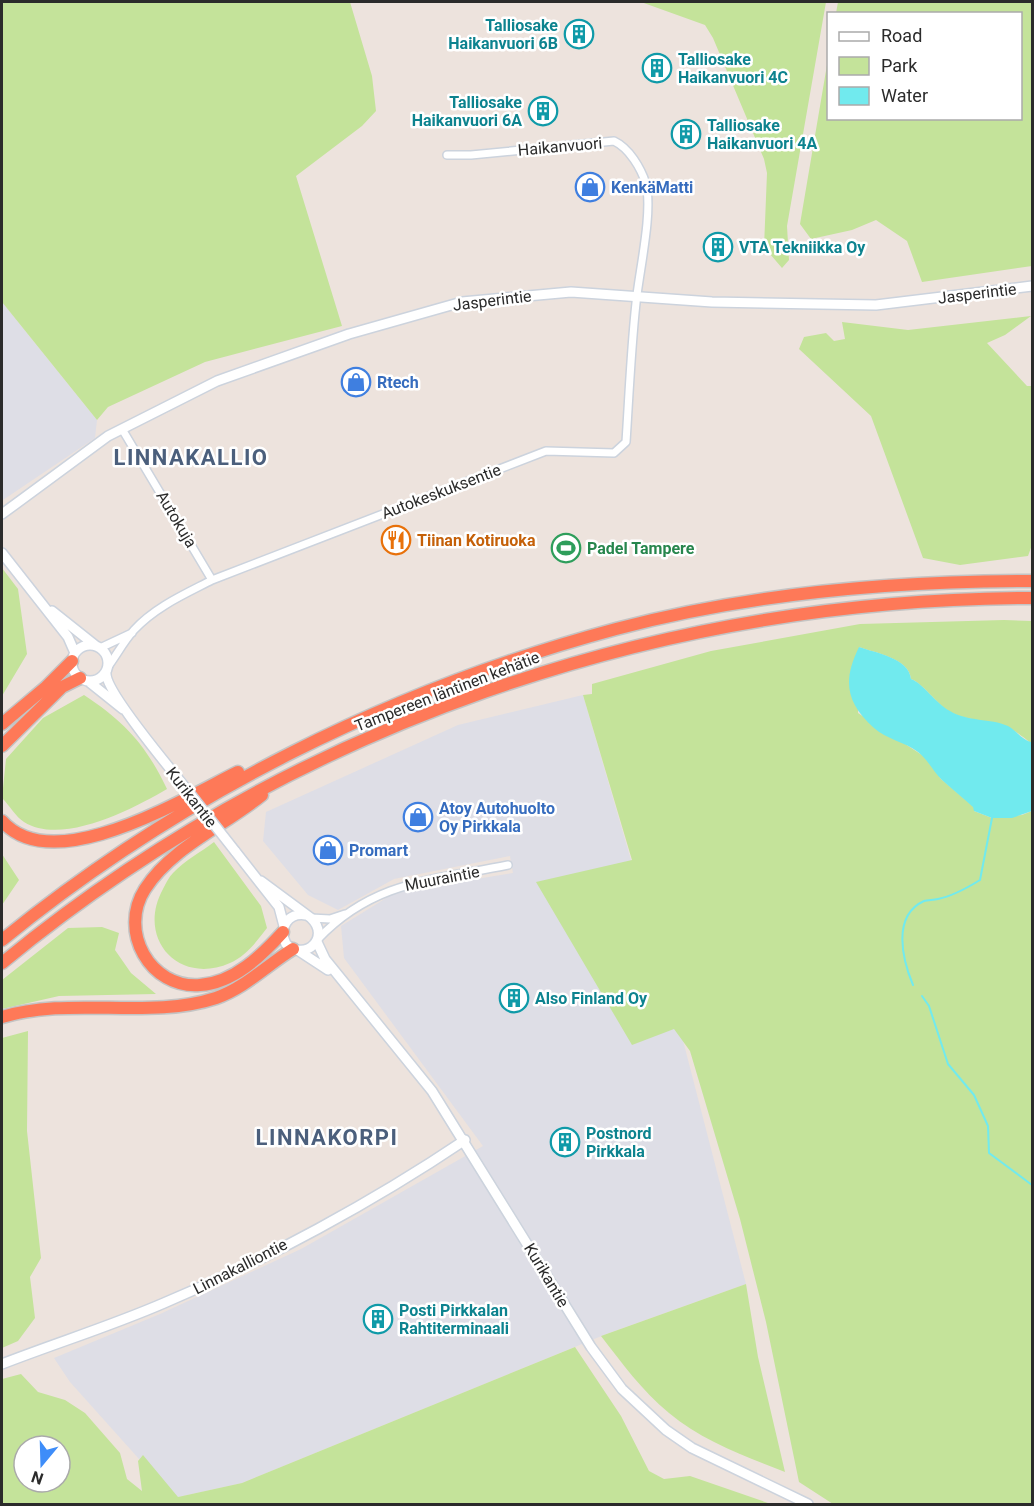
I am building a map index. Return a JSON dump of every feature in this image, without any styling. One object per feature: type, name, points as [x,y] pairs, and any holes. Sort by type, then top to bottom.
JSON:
[{"type":"highway","name":"Tampereen läntinen kehätie","points":[[2,940],[128,846],[278,757],[450,683],[618,629],[781,597],[946,582],[1032,581]]},
{"type":"highway","name":"Tampereen läntinen kehätie","points":[[2,963],[130,867],[241,800],[385,731],[504,683],[637,644],[713,628],[842,609],[946,600],[1032,598]]},
{"type":"highway","points":[[2,724],[73,657]]},
{"type":"highway","points":[[2,746],[62,687],[84,680]]},
{"type":"highway","points":[[2,821],[15,834],[30,840],[56,843],[79,840],[156,812],[240,771],[278,757]]},
{"type":"highway","points":[[280,781],[249,806],[198,840],[158,873],[139,900],[135,933],[141,951],[158,972],[181,984],[200,986],[220,981],[258,958],[283,929]]},
{"type":"highway","points":[[2,1017],[62,1007],[166,1007],[203,1002],[242,985],[296,950]]},
{"type":"main road","name":"Jasperintie","points":[[2,514],[91,447],[216,381],[299,351],[424,311],[462,302],[571,292],[712,302],[876,305],[1032,286]]},
{"type":"main road","points":[[2,553],[68,637],[73,657],[73,671],[84,680],[98,679],[106,670],[107,657],[98,647],[43,605]]},
{"type":"main road","points":[[73,657],[85,646],[98,647]]},
{"type":"main road","name":"Kurikantie","points":[[106,670],[105,678],[126,710],[261,882],[283,914],[283,929]]},
{"type":"main road","name":"Kurikantie","points":[[84,680],[126,710]]},
{"type":"main road","name":"Kurikantie","points":[[261,882],[309,917]]},
{"type":"main road","points":[[295,915],[309,917],[318,927],[317,940],[308,949],[296,950],[285,941],[283,929],[295,915]]},
{"type":"main road","name":"Kurikantie","points":[[317,940],[320,952],[415,1067],[465,1140],[591,1347],[622,1389],[666,1430],[692,1448],[808,1504]]},
{"type":"main road","name":"Kurikantie","points":[[296,950],[315,959],[344,982]]},
{"type":"main road","name":"Linnakalliontie","points":[[2,1364],[135,1315],[228,1274],[391,1187],[465,1140]]},
{"type":"street","name":"Haikanvuori","points":[[447,154],[471,155],[597,141],[614,141],[621,144],[639,167],[646,185],[646,213],[637,296]]},
{"type":"street","name":"Autokeskuksentie","points":[[98,647],[112,644],[132,633],[167,603],[212,580],[546,451],[614,453],[626,442],[637,296]]},
{"type":"street","name":"Autokuja","points":[[122,429],[212,580]]},
{"type":"street","name":"Autokeskuksentie","points":[[106,670],[132,633]]},
{"type":"street","name":"Muuraintie","points":[[309,917],[330,919],[404,885],[508,865]]},
{"type":"street","name":"Muuraintie","points":[[317,940],[345,914]]},
{"type":"shaded area","points":[[2,302],[97,420],[95,438],[3,500]]},
{"type":"shaded area","points":[[583,695],[679,1025],[746,1284],[609,1333],[242,1483],[174,1498],[70,1382],[54,1358],[160,1314],[301,1249],[483,1146],[344,958],[341,926],[396,892],[513,873],[510,856],[394,879],[338,910],[308,895],[263,841],[266,812],[458,725]]},
{"type":"green space","points":[[2,2],[350,2],[372,76],[376,111],[362,126],[296,176],[342,326],[205,362],[108,407],[97,420],[2,302]]},
{"type":"green space","points":[[641,2],[826,2],[787,226],[789,260],[782,268],[764,247],[767,173],[764,159],[713,38],[705,25]]},
{"type":"green space","points":[[838,2],[1032,2],[1032,266],[922,282],[907,241],[876,220],[852,230],[811,239],[800,224],[827,65],[827,120],[1022,120],[1022,12],[836,12]]},
{"type":"green space","points":[[1031,316],[1005,335],[987,343],[1027,386],[1032,386],[1032,545],[1028,556],[960,565],[923,558],[871,416],[799,349],[804,337],[826,333],[834,341],[845,339],[842,322],[908,330]]},
{"type":"green space","points":[[2,568],[18,589],[27,654],[2,696]]},
{"type":"green space","points":[[1032,621],[1032,744],[1005,726],[950,712],[921,685],[911,679],[909,672],[898,661],[859,647],[858,713],[925,757],[941,779],[974,807],[974,811],[992,818],[1022,815],[1032,811],[1032,1504],[833,1504],[799,1482],[766,1322],[740,1219],[690,1051],[674,1029],[632,1045],[536,882],[632,860],[583,695],[592,694],[592,684],[711,651],[860,624]]},
{"type":"green space","points":[[84,695],[123,725],[133,736],[151,760],[167,789],[117,815],[77,827],[58,830],[40,828],[24,822],[2,798],[6,759],[43,718]]},
{"type":"green space","points":[[214,842],[261,906],[267,928],[251,948],[236,960],[211,968],[194,968],[179,963],[167,953],[159,940],[155,924],[156,907],[172,875],[182,864]]},
{"type":"green space","points":[[2,854],[19,880],[2,905]]},
{"type":"green space","points":[[102,927],[119,933],[115,950],[131,973],[156,994],[59,996],[2,1009],[2,980],[68,928]]},
{"type":"green space","points":[[28,1031],[27,1131],[41,1258],[30,1277],[35,1318],[18,1341],[2,1348],[2,1038]]},
{"type":"green space","points":[[746,1284],[758,1357],[785,1472],[724,1447],[682,1423],[641,1386],[601,1336]]},
{"type":"green space","points":[[575,1347],[621,1416],[649,1471],[664,1479],[690,1476],[771,1504],[2,1504],[2,1379],[21,1374],[38,1392],[65,1400],[85,1413],[120,1453],[127,1479],[142,1491],[138,1461],[143,1455],[178,1497],[242,1483]]},
{"type":"water","points":[[859,647],[898,661],[909,672],[911,679],[950,711],[964,717],[1008,726],[1031,742],[1032,811],[1012,818],[992,818],[974,811],[973,807],[942,780],[918,752],[874,728],[857,709],[850,690],[851,670]]},
{"type":"waterway","points":[[913,985],[903,952],[903,928],[907,917],[924,901],[949,896],[980,880],[992,818]]},
{"type":"waterway","points":[[922,996],[929,1006],[948,1064],[974,1095],[988,1126],[989,1153],[1032,1185]]},
{"type":"place","name":"Talliosake Haikanvuori 6B","points":[[579,34]]},
{"type":"place","name":"Talliosake Haikanvuori 4C","points":[[657,68]]},
{"type":"place","name":"Talliosake Haikanvuori 6A","points":[[543,111]]},
{"type":"place","name":"Talliosake Haikanvuori 4A","points":[[686,134]]},
{"type":"place","name":"KenkäMatti","points":[[590,187]]},
{"type":"place","name":"VTA Tekniikka Oy","points":[[718,247]]},
{"type":"place","name":"Rtech","points":[[356,382]]},
{"type":"place","name":"Tiinan Kotiruoka","points":[[396,540]]},
{"type":"place","name":"Padel Tampere","points":[[566,548]]},
{"type":"place","name":"Atoy Autohuolto Oy Pirkkala","points":[[418,817]]},
{"type":"place","name":"Promart","points":[[328,850]]},
{"type":"place","name":"Also Finland Oy","points":[[514,998]]},
{"type":"place","name":"Postnord Pirkkala","points":[[565,1142]]},
{"type":"place","name":"Posti Pirkkalan Rahtiterminaali","points":[[378,1319]]},
{"type":"district","name":"LINNAKALLIO","points":[[191,457]]},
{"type":"district","name":"LINNAKORPI","points":[[327,1137]]}]
